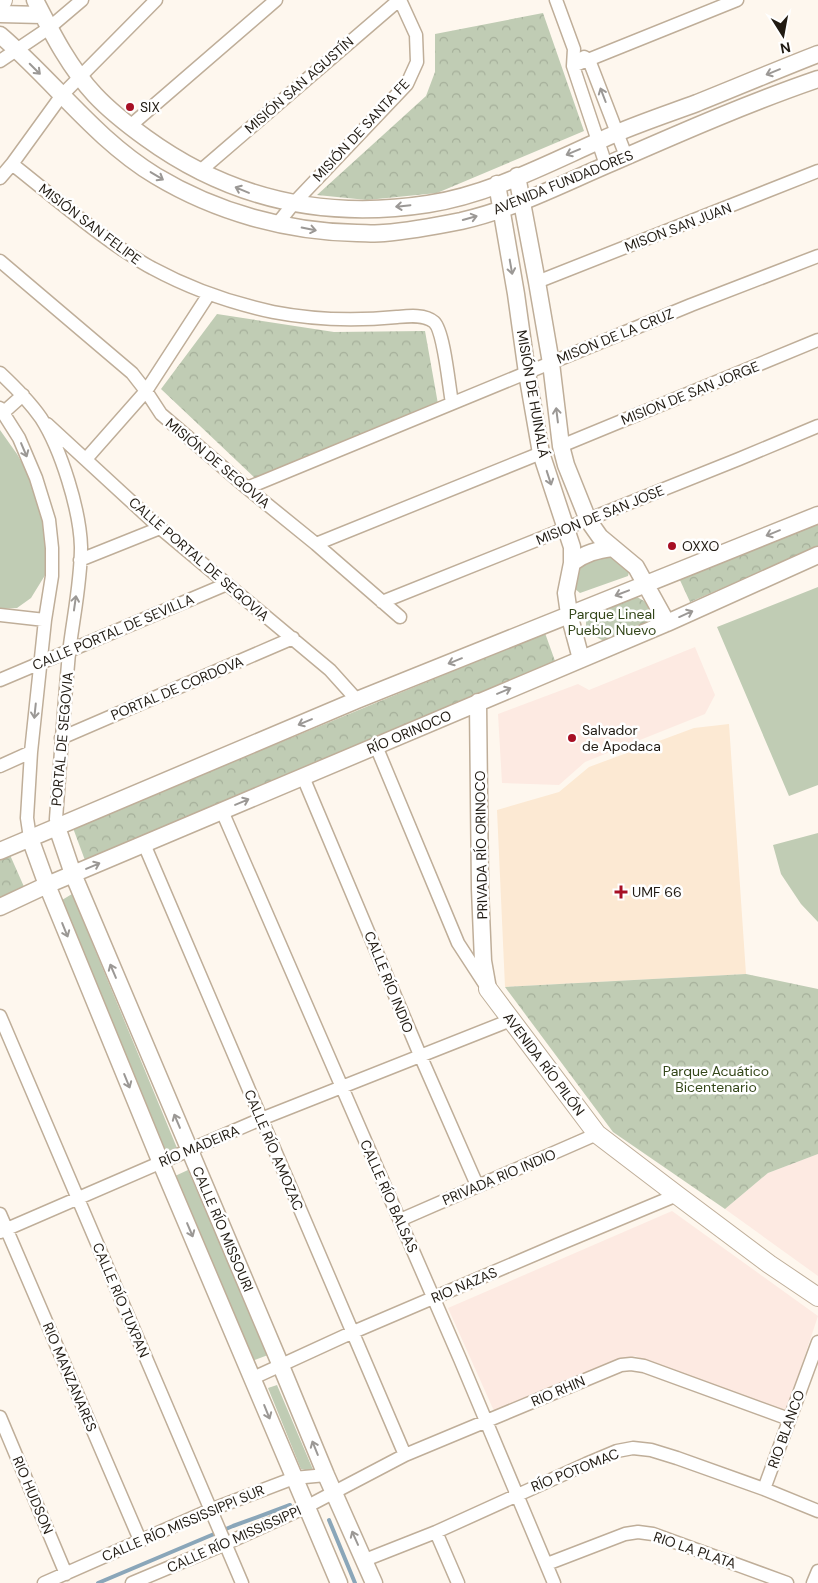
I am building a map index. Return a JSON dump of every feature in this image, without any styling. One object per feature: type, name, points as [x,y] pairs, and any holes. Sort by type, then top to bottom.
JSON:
[{"type":"main road","points":[[0,5],[3,0]]},
{"type":"main road","name":"AVENIDA RÍO PILÓN","points":[[488,989],[597,1134],[677,1196],[818,1297]]},
{"type":"street","name":"AVENIDA FUNDADORES","points":[[34,0],[80,76],[110,110],[167,153],[199,172],[251,193],[294,203],[330,208],[378,209],[428,204],[461,196],[497,184],[618,133],[818,54]]},
{"type":"street","points":[[0,61],[16,50],[46,22],[82,0]]},
{"type":"street","points":[[0,178],[62,95],[156,0]]},
{"type":"street","points":[[130,126],[276,0]]},
{"type":"street","name":"MISIÓN SAN AGUSTÍN","points":[[199,172],[399,0]]},
{"type":"street","name":"MISIÓN DE SANTA FE","points":[[278,223],[294,203],[407,84],[417,62],[416,35],[399,0]]},
{"type":"street","points":[[556,0],[574,49],[572,66],[606,165]]},
{"type":"street","points":[[572,66],[737,0]]},
{"type":"street","points":[[0,14],[46,22]]},
{"type":"street","name":"AVENIDA FUNDADORES","points":[[0,36],[116,148],[156,176],[192,195],[241,215],[325,232],[382,233],[461,221],[501,210],[790,88],[818,79]]},
{"type":"street","points":[[574,49],[589,60],[626,156]]},
{"type":"street","name":"MISIÓN SAN FELIPE","points":[[12,164],[112,242],[151,268],[209,294],[272,312],[364,320],[412,316],[426,318],[434,322],[440,332],[452,403]]},
{"type":"street","name":"MISON SAN JUAN","points":[[537,282],[818,171]]},
{"type":"street","name":"MISIÓN DE HUINALÁ","points":[[517,176],[551,363],[561,446],[566,465],[588,520],[600,538],[636,567],[667,623]]},
{"type":"street","name":"MISIÓN DE HUINALÁ","points":[[497,184],[541,453],[572,547],[572,563],[566,593],[568,614],[580,659]]},
{"type":"street","name":"MISON DE LA CRUZ","points":[[247,488],[691,305],[818,256]]},
{"type":"street","name":"MISIÓN DE SEGOVIA","points":[[0,261],[132,373],[146,390],[161,414],[400,617]]},
{"type":"street","points":[[86,459],[146,390],[209,294]]},
{"type":"street","name":"MISION DE SAN JORGE","points":[[561,446],[818,340]]},
{"type":"street","name":"CALLE PORTAL DE SEGOVIA","points":[[0,373],[23,395],[41,418],[160,528],[330,670],[357,700]]},
{"type":"street","points":[[23,395],[2,410],[20,438],[36,478],[49,520],[52,576],[41,662]]},
{"type":"street","name":"CALLE PORTAL DE SEGOVIA","points":[[41,418],[59,456],[72,494],[81,545],[70,651]]},
{"type":"street","name":"MISION DE SAN JOSE","points":[[382,602],[740,460],[818,426]]},
{"type":"street","points":[[316,544],[541,453]]},
{"type":"street","points":[[0,850],[357,700],[818,515]]},
{"type":"street","points":[[80,560],[160,528]]},
{"type":"street","points":[[572,563],[588,553],[613,548]]},
{"type":"street","name":"RÍO ORINOCO","points":[[0,907],[72,874],[667,623],[818,555]]},
{"type":"street","name":"CALLE PORTAL DE SEVILLA","points":[[0,680],[227,584]]},
{"type":"street","points":[[0,615],[45,620]]},
{"type":"street","name":"PORTAL DE CORDOVA","points":[[61,738],[293,638]]},
{"type":"street","name":"PORTAL DE SEGOVIA","points":[[57,827],[61,738],[70,651]]},
{"type":"street","name":"PORTAL DE SEGOVIA","points":[[30,838],[27,818],[31,752],[41,662]]},
{"type":"street","name":"PRIVADA RÍO ORINOCO","points":[[478,702],[480,889],[483,961],[488,989]]},
{"type":"street","name":"AVENIDA RÍO PILÓN","points":[[376,746],[458,943],[488,989]]},
{"type":"street","points":[[0,766],[31,752]]},
{"type":"street","name":"CALLE RÍO INDIO","points":[[303,777],[477,1186]]},
{"type":"street","name":"CALLE RÍO BALSAS","points":[[222,811],[340,1087],[434,1298],[554,1583]]},
{"type":"street","name":"CALLE RÍO MISSOURI","points":[[57,827],[72,874],[326,1475],[374,1583]]},
{"type":"street","points":[[30,838],[47,885],[161,1163],[339,1583]]},
{"type":"street","name":"CALLE RÍO AMOZAC","points":[[144,844],[405,1455]]},
{"type":"street","name":"CALLE RÍO TUXPAN","points":[[0,1016],[242,1583]]},
{"type":"street","name":"RÍO MADEIRA","points":[[3,1230],[261,1119],[511,1020]]},
{"type":"street","name":"PRIVADA RIO INDIO","points":[[400,1220],[597,1134]]},
{"type":"street","name":"RIO NAZAS","points":[[253,1378],[351,1332],[677,1196]]},
{"type":"street","name":"RIO MANZANARES","points":[[0,1214],[3,1230],[140,1540]]},
{"type":"street","name":"RIO BLANCO","points":[[764,1489],[818,1342]]},
{"type":"street","name":"RIO RHIN","points":[[334,1492],[405,1455],[610,1368],[631,1364],[644,1366],[790,1419]]},
{"type":"street","name":"RIO HUDSON","points":[[0,1417],[66,1574]]},
{"type":"street","name":"RÍO POTOMAC","points":[[365,1560],[436,1532],[517,1494],[617,1451],[634,1448],[651,1450],[677,1458],[764,1489],[818,1511]]},
{"type":"street","name":"CALLE RÍO MISSISSIPPI SUR","points":[[44,1583],[140,1540],[212,1513],[294,1478],[326,1475]]},
{"type":"street","name":"CALLE RÍO MISSISSIPPI","points":[[132,1583],[223,1539],[306,1507],[334,1492]]},
{"type":"street","points":[[436,1532],[458,1583]]},
{"type":"street","name":"RIO LA PLATA","points":[[547,1564],[602,1542],[638,1532],[653,1534],[786,1583]]},
{"type":"street","points":[[813,1583],[818,1571]]},
{"type":"shaded area","name":"Salvador de Apodaca","points":[[695,647],[715,695],[705,714],[585,762],[559,785],[502,783],[498,714],[578,684],[589,690]]},
{"type":"shaded area","name":"UMF 66","points":[[729,724],[746,974],[505,987],[497,810],[559,792],[589,767],[694,728]]},
{"type":"shaded area","points":[[818,1154],[818,1276],[725,1209],[768,1173]]},
{"type":"shaded area","points":[[672,1211],[818,1316],[786,1412],[635,1356],[494,1411],[448,1308]]},
{"type":"green space","points":[[543,13],[584,131],[437,193],[367,200],[317,195],[426,96],[435,72],[435,34]]},
{"type":"green space","points":[[217,314],[334,332],[425,331],[438,404],[256,479],[161,389]]},
{"type":"green space","points":[[0,430],[17,454],[34,484],[49,553],[47,572],[31,598],[17,608],[0,609]]},
{"type":"green space","points":[[818,522],[818,547],[690,602],[679,578]]},
{"type":"green space","points":[[603,556],[613,557],[627,565],[628,576],[580,593],[574,588],[579,569],[585,563]]},
{"type":"green space","points":[[818,587],[818,785],[789,796],[717,627]]},
{"type":"green space","name":"Parque Lineal Pueblo Nuevo","points":[[637,597],[651,605],[653,618],[645,625],[604,641],[586,632],[586,616]]},
{"type":"green space","name":"Parque Lineal Pueblo Nuevo","points":[[545,633],[555,661],[86,863],[73,828]]},
{"type":"green space","points":[[818,833],[818,922],[801,904],[781,874],[773,845]]},
{"type":"green space","points":[[10,855],[25,889],[0,900],[0,859]]},
{"type":"green space","points":[[72,894],[177,1148],[167,1154],[62,900]]},
{"type":"green space","name":"Parque Acuático Bicentenario","points":[[746,974],[818,989],[818,1154],[768,1173],[725,1209],[613,1132],[505,987]]},
{"type":"green space","points":[[188,1170],[268,1355],[252,1361],[175,1176]]},
{"type":"green space","points":[[277,1385],[314,1472],[301,1469],[268,1388]]},
{"type":"waterway","points":[[98,1583],[233,1526],[290,1505]]},
{"type":"waterway","points":[[329,1520],[355,1583]]},
{"type":"place","name":"SIX","points":[[130,107]]},
{"type":"place","name":"OXXO","points":[[672,546]]},
{"type":"place","name":"Salvador de Apodaca","points":[[572,738]]},
{"type":"place","name":"UMF 66","points":[[621,892]]}]
